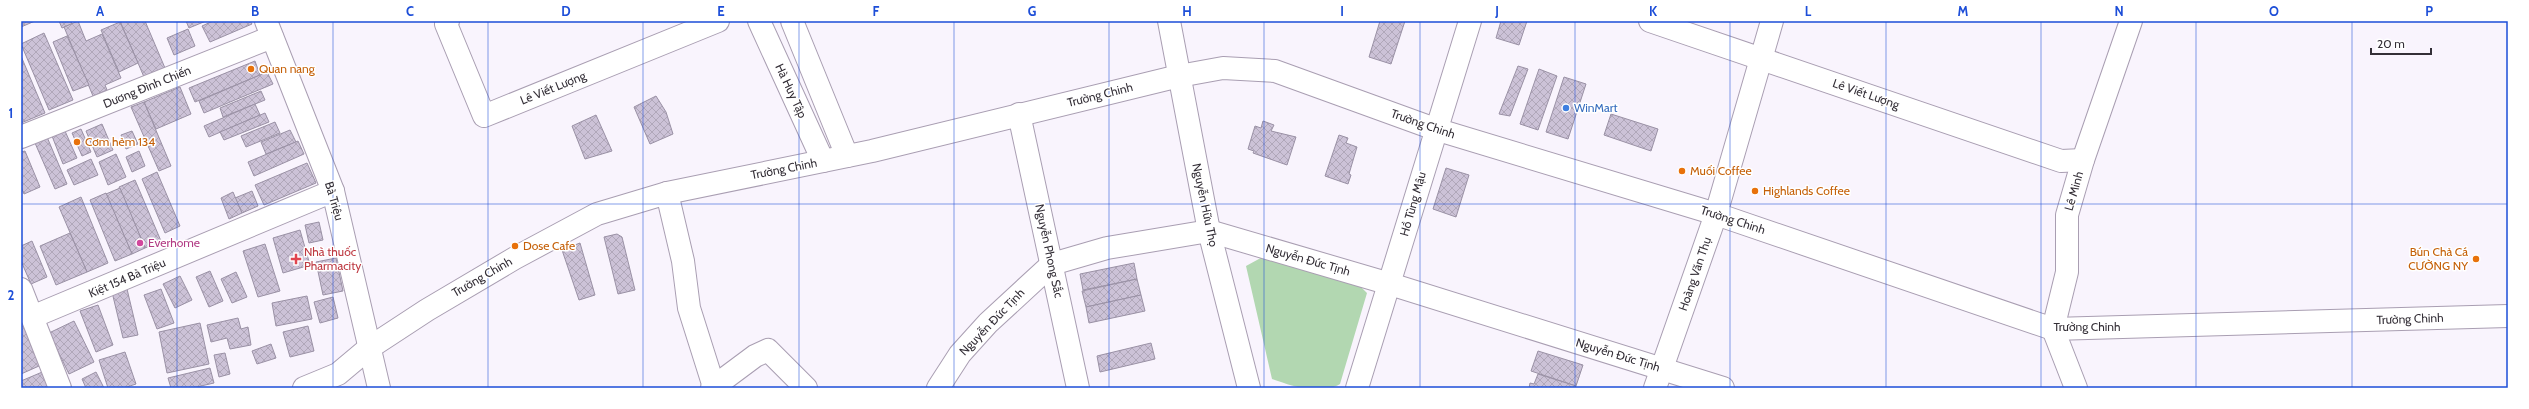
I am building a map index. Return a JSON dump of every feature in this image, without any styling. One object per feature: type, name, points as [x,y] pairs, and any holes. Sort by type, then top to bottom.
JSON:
[{"type":"main road","name":"Lê Viết Lượng","points":[[448,21],[446,24],[484,116],[718,21]]},
{"type":"main road","name":"Hà Huy Tập","points":[[759,21],[823,161]]},
{"type":"main road","points":[[792,21],[847,156]]},
{"type":"main road","name":"Nguyễn Hữu Thọ","points":[[1169,21],[1209,231],[1249,388]]},
{"type":"main road","name":"Hồ Tùng Mậu","points":[[1357,388],[1390,284],[1435,129],[1470,21]]},
{"type":"main road","name":"Lê Viết Lượng","points":[[1650,21],[2061,161],[2083,160]]},
{"type":"main road","name":"Hoàng Văn Thụ","points":[[1658,378],[1716,214],[1772,21]]},
{"type":"main road","name":"Lê Minh","points":[[2053,329],[2067,272],[2067,215],[2083,160],[2131,21]]},
{"type":"main road","name":"Dương Đình Chiến","points":[[21,137],[269,29]]},
{"type":"main road","name":"Bà Triệu","points":[[269,29],[333,191],[379,388]]},
{"type":"main road","name":"Trường Chinh","points":[[304,388],[338,374],[369,348],[494,270],[597,214],[667,192],[847,156],[1179,76],[1223,68],[1275,70],[1435,129],[1716,214],[2053,329],[2508,316]]},
{"type":"main road","name":"Nguyễn Phong Sắc","points":[[1018,114],[1078,388]]},
{"type":"main road","name":"Kiệt 154 Bà Triệu","points":[[32,317],[333,191]]},
{"type":"main road","points":[[667,192],[683,261],[689,308],[713,387],[755,356],[768,350],[806,388]]},
{"type":"main road","name":"Nguyễn Đức Tịnh","points":[[938,388],[960,354],[988,323],[1052,264],[1107,248],[1209,231],[1390,284],[1658,378],[1722,388]]},
{"type":"main road","points":[[21,289],[60,388]]},
{"type":"main road","points":[[2053,329],[2076,388]]},
{"type":"green space","points":[[1268,254],[1354,280],[1367,293],[1340,384],[1332,388],[1315,390],[1297,387],[1272,379],[1246,266]]},
{"type":"building","points":[[21,21],[35,21],[21,27]]},
{"type":"building","points":[[59,21],[71,21],[72,24],[62,28]]},
{"type":"building","points":[[78,21],[86,41],[102,34],[121,78],[105,85],[107,90],[93,96],[64,27]]},
{"type":"building","points":[[120,21],[145,21],[165,68],[144,77]]},
{"type":"building","points":[[186,21],[206,21],[189,28]]},
{"type":"building","points":[[213,21],[250,21],[252,24],[210,42],[202,26]]},
{"type":"building","points":[[1380,21],[1405,21],[1391,64],[1369,57]]},
{"type":"building","points":[[1501,21],[1527,21],[1519,45],[1496,38]]},
{"type":"building","points":[[120,22],[138,63],[119,72],[101,30]]},
{"type":"building","points":[[188,29],[195,46],[174,55],[167,38]]},
{"type":"building","points":[[44,33],[73,100],[49,110],[21,44]]},
{"type":"building","points":[[67,36],[89,85],[73,91],[53,42]]},
{"type":"building","points":[[21,56],[45,113],[21,123]]},
{"type":"building","points":[[255,61],[260,75],[195,102],[189,88]]},
{"type":"building","points":[[1518,66],[1528,69],[1510,116],[1499,114]]},
{"type":"building","points":[[1539,69],[1557,76],[1538,130],[1520,124]]},
{"type":"building","points":[[267,72],[273,84],[204,113],[199,101]]},
{"type":"building","name":"WinMart","points":[[1564,77],[1586,84],[1568,139],[1546,132]]},
{"type":"building","points":[[180,87],[191,114],[156,129],[144,102]]},
{"type":"building","points":[[261,91],[265,100],[223,117],[220,108]]},
{"type":"building","points":[[656,96],[666,112],[673,134],[650,144],[634,107]]},
{"type":"building","points":[[144,102],[171,166],[159,171],[131,107]]},
{"type":"building","points":[[255,104],[260,115],[209,137],[204,126]]},
{"type":"building","points":[[265,113],[269,122],[224,140],[220,132]]},
{"type":"building","points":[[1611,114],[1658,129],[1651,151],[1604,135]]},
{"type":"building","points":[[596,115],[612,151],[585,159],[572,126]]},
{"type":"building","points":[[1263,121],[1274,125],[1271,131],[1296,137],[1287,165],[1253,153],[1254,151],[1248,149],[1255,126],[1261,128]]},
{"type":"building","points":[[275,122],[280,133],[246,147],[241,136]]},
{"type":"building","points":[[102,124],[113,150],[97,157],[86,131]]},
{"type":"building","points":[[81,129],[91,152],[82,156],[72,133]]},
{"type":"building","points":[[290,130],[296,142],[266,154],[261,142]]},
{"type":"building","points":[[65,131],[77,158],[63,164],[52,136]]},
{"type":"building","points":[[132,131],[138,144],[126,149],[121,135]]},
{"type":"building","points":[[1339,135],[1348,138],[1346,143],[1357,147],[1349,174],[1351,175],[1348,184],[1325,176]]},
{"type":"building","points":[[47,137],[67,184],[55,189],[35,143]]},
{"type":"building","points":[[298,141],[304,154],[254,176],[248,162]]},
{"type":"building","points":[[25,151],[40,187],[24,194],[21,187],[21,152]]},
{"type":"building","points":[[139,151],[145,166],[132,172],[126,157]]},
{"type":"building","points":[[116,154],[126,177],[108,185],[99,162]]},
{"type":"building","points":[[91,159],[98,175],[74,185],[67,170]]},
{"type":"building","points":[[307,163],[316,183],[264,205],[255,185]]},
{"type":"building","points":[[1446,168],[1469,175],[1456,217],[1433,209]]},
{"type":"building","points":[[157,172],[180,226],[165,233],[142,179]]},
{"type":"building","points":[[135,180],[161,241],[145,248],[119,187]]},
{"type":"building","points":[[120,188],[145,248],[132,254],[106,194]]},
{"type":"building","points":[[252,191],[258,206],[242,213],[235,198]]},
{"type":"building","points":[[233,192],[242,213],[229,219],[221,198]]},
{"type":"building","points":[[106,193],[132,254],[115,261],[90,200]]},
{"type":"building","points":[[81,197],[108,263],[87,272],[59,207]]},
{"type":"building","points":[[319,222],[323,240],[309,243],[305,225]]},
{"type":"building","points":[[300,230],[310,265],[283,273],[273,238]]},
{"type":"building","points":[[70,233],[87,272],[56,285],[40,246]]},
{"type":"building","points":[[617,234],[622,237],[635,290],[618,294],[604,237]]},
{"type":"building","points":[[32,241],[47,277],[31,284],[21,261],[21,246]]},
{"type":"building","points":[[580,243],[595,295],[579,300],[562,250]]},
{"type":"building","points":[[265,244],[280,291],[258,297],[243,251]]},
{"type":"building","points":[[336,258],[343,291],[323,295],[316,262]]},
{"type":"building","points":[[1134,263],[1137,279],[1083,290],[1080,274]]},
{"type":"building","points":[[210,271],[223,301],[209,307],[196,277]]},
{"type":"building","points":[[236,272],[247,297],[232,303],[221,279]]},
{"type":"building","points":[[180,276],[192,300],[175,308],[163,284]]},
{"type":"building","points":[[1137,279],[1141,295],[1086,307],[1082,291]]},
{"type":"building","points":[[127,289],[138,335],[123,338],[112,292]]},
{"type":"building","points":[[161,289],[174,323],[157,329],[144,295]]},
{"type":"building","points":[[1141,295],[1145,311],[1089,323],[1086,307]]},
{"type":"building","points":[[307,296],[312,319],[276,326],[272,303]]},
{"type":"building","points":[[333,297],[338,318],[320,323],[314,302]]},
{"type":"building","points":[[98,305],[113,345],[96,352],[80,311]]},
{"type":"building","points":[[21,309],[48,362],[21,374]]},
{"type":"building","points":[[238,318],[241,329],[248,327],[251,345],[230,349],[227,338],[211,342],[207,325]]},
{"type":"building","points":[[74,321],[94,362],[69,374],[49,333]]},
{"type":"building","points":[[200,323],[209,364],[167,373],[159,332]]},
{"type":"building","points":[[308,326],[314,351],[290,357],[283,332]]},
{"type":"building","points":[[1151,343],[1155,359],[1100,372],[1097,356]]},
{"type":"building","points":[[271,344],[276,358],[257,364],[252,351]]},
{"type":"building","points":[[1538,351],[1583,365],[1576,386],[1531,371]]},
{"type":"building","points":[[125,352],[136,384],[124,388],[108,388],[99,360]]},
{"type":"building","points":[[225,353],[230,374],[219,377],[214,355]]},
{"type":"building","points":[[210,368],[214,383],[192,388],[171,388],[168,378]]},
{"type":"building","points":[[47,370],[54,388],[21,388],[21,381]]},
{"type":"building","points":[[96,372],[104,388],[86,388],[82,379]]},
{"type":"building","points":[[1538,374],[1576,386],[1575,388],[1529,388],[1530,383],[1534,384]]},
{"type":"place","name":"Quan nang","points":[[251,69]]},
{"type":"place","name":"WinMart","points":[[1566,108]]},
{"type":"place","name":"Cơm hẻm 134","points":[[77,142]]},
{"type":"place","name":"Muối Coffee","points":[[1682,171]]},
{"type":"place","name":"Highlands Coffee","points":[[1755,191]]},
{"type":"place","name":"Everhome","points":[[140,243]]},
{"type":"place","name":"Dose Cafe","points":[[515,246]]},
{"type":"place","name":"Nhà thuốc Pharmacity","points":[[296,259]]},
{"type":"place","name":"Bún Chả Cá CƯỜNG NY","points":[[2476,259]]}]
